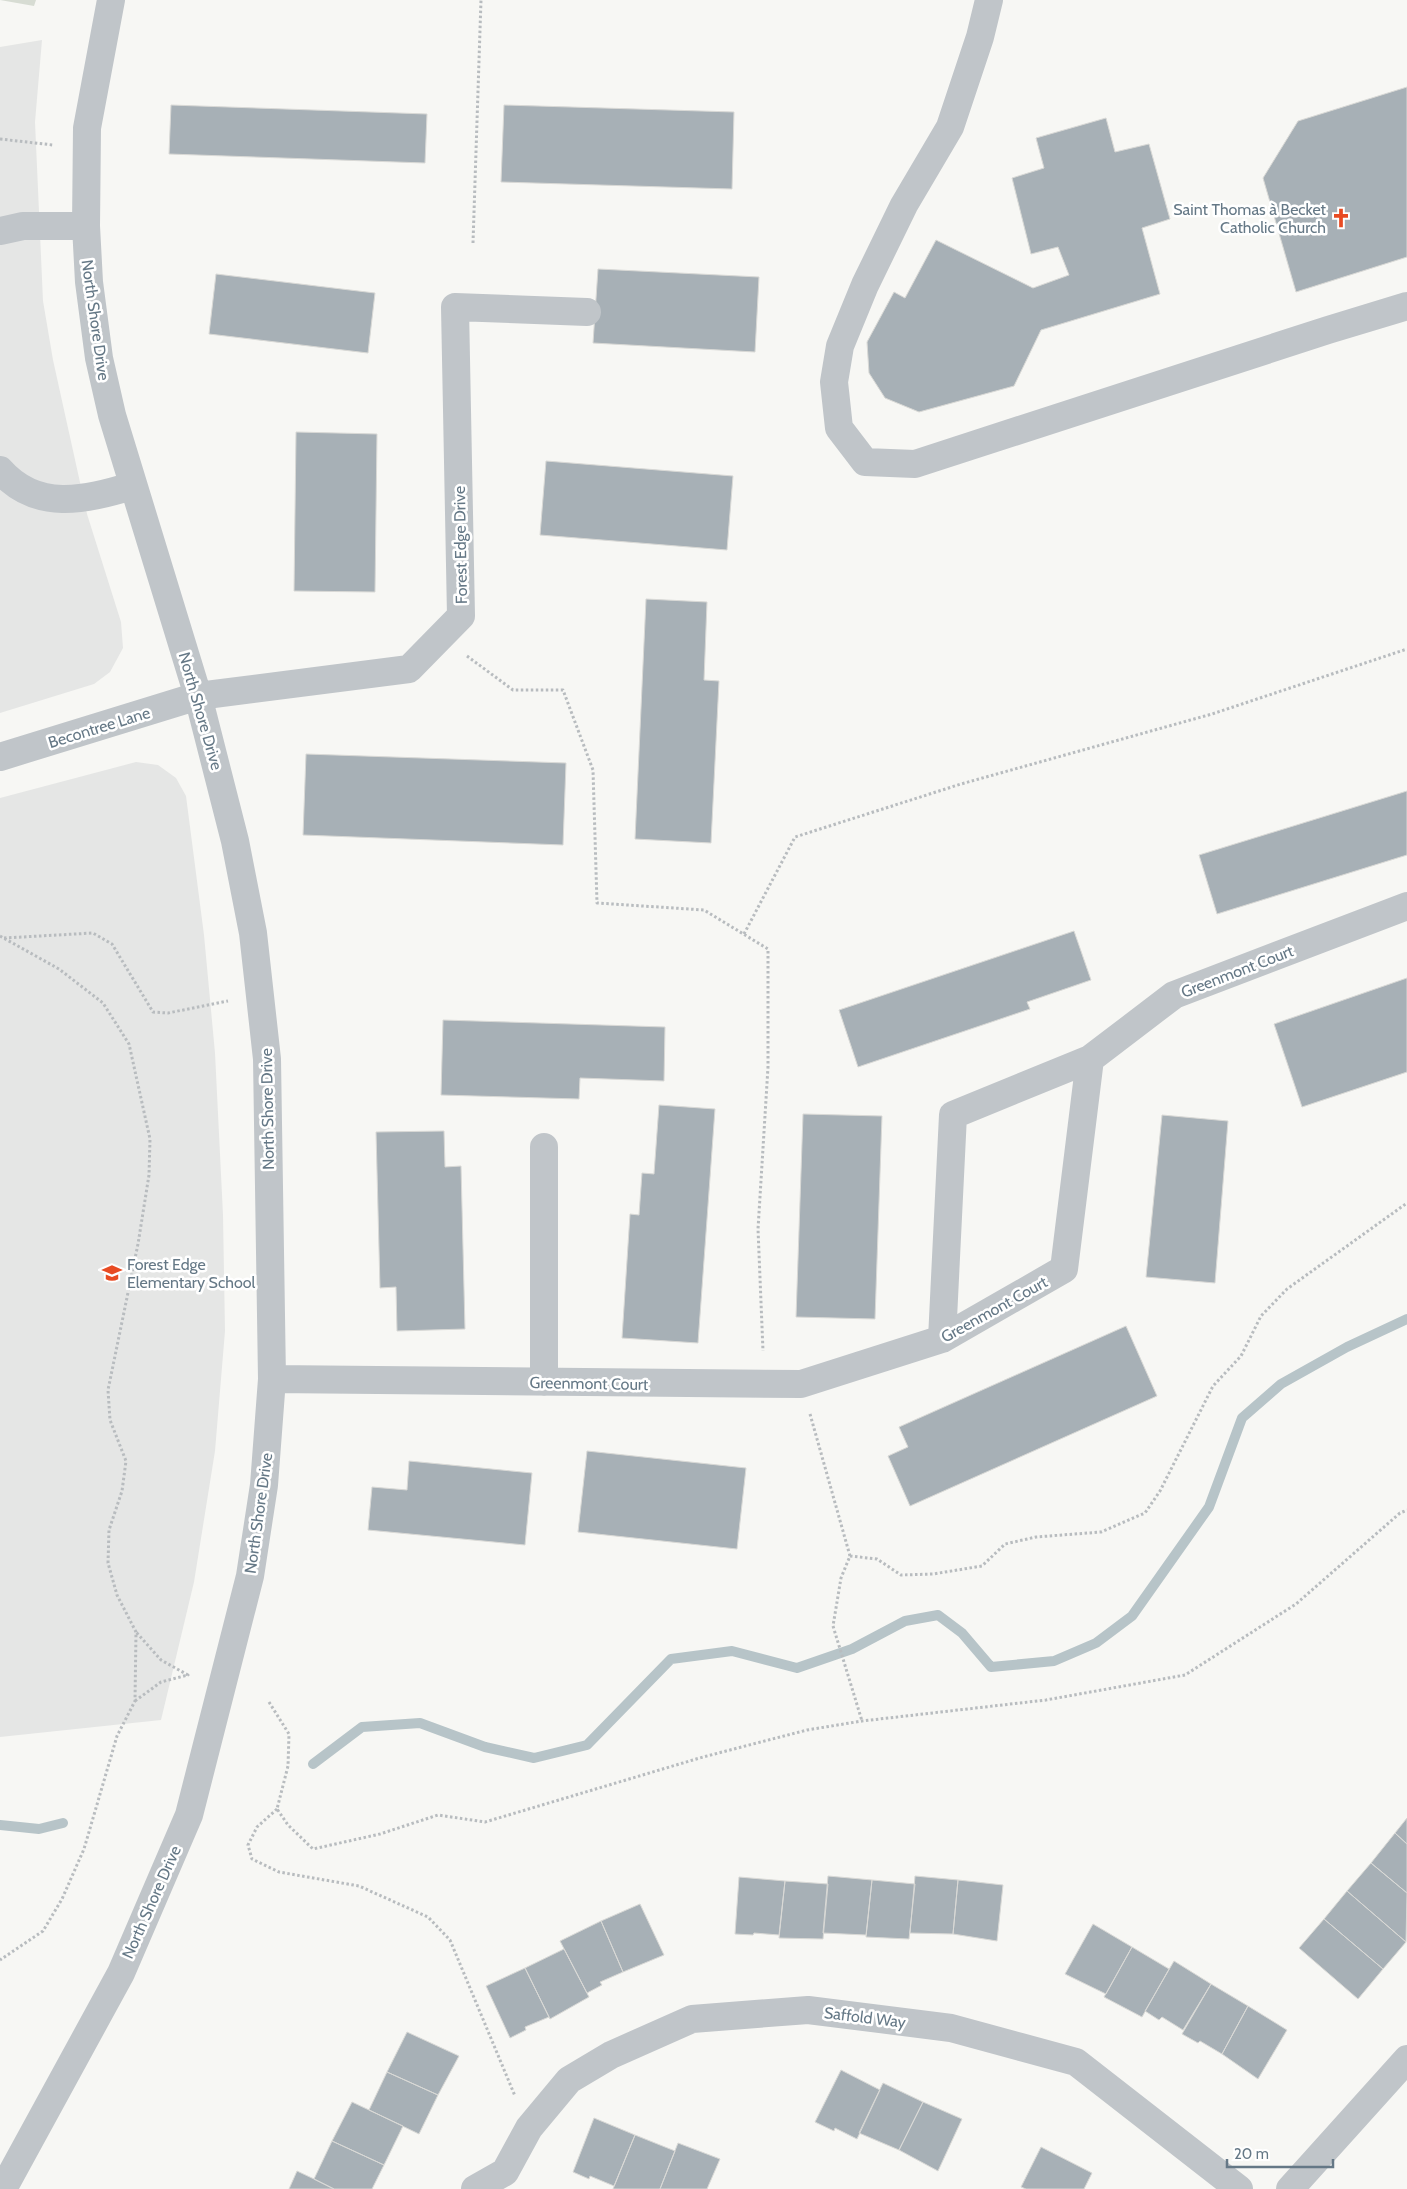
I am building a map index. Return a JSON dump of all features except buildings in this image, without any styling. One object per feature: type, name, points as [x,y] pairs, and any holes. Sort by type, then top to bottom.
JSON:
[{"type":"street","name":"North Shore Drive","points":[[3,2189],[120,1973],[165,1874],[188,1815],[250,1576],[264,1485],[272,1379],[267,1059],[253,933],[235,841],[198,696],[132,486],[99,358],[89,282],[86,226],[88,128],[111,0]]},
{"type":"street","points":[[989,0],[980,37],[950,127],[904,205],[865,285],[840,346],[834,382],[838,428],[865,462],[915,464],[1407,306]]},
{"type":"street","points":[[0,231],[23,226],[86,226]]},
{"type":"street","name":"Forest Edge Drive","points":[[198,696],[409,669],[461,616],[455,307],[587,312]]},
{"type":"street","points":[[0,470],[9,481],[34,496],[58,500],[98,496],[132,486]]},
{"type":"street","name":"Becontree Lane","points":[[0,756],[198,696]]},
{"type":"street","name":"Greenmont Court","points":[[272,1379],[800,1384],[942,1340],[1064,1269],[1090,1059],[1174,994],[1407,906]]},
{"type":"street","points":[[942,1340],[953,1115],[1090,1059]]},
{"type":"street","points":[[544,1147],[544,1382]]},
{"type":"street","name":"Saffold Way","points":[[475,2189],[506,2181],[529,2128],[569,2080],[611,2055],[692,2019],[808,2010],[951,2028],[1076,2062],[1240,2189]]},
{"type":"street","points":[[1290,2189],[1407,2059]]},
{"type":"path","points":[[473,243],[481,0]]},
{"type":"path","points":[[0,140],[53,145]]},
{"type":"path","points":[[441,636],[513,690],[563,690],[593,770],[597,903],[704,910],[768,949],[768,1067],[758,1229],[765,1384]]},
{"type":"path","points":[[744,934],[795,837],[961,784],[1212,714],[1407,649]]},
{"type":"path","points":[[2,937],[93,933],[112,944],[153,1012],[168,1013],[261,994]]},
{"type":"path","points":[[2,937],[59,969],[103,1003],[129,1044],[150,1139],[149,1175],[138,1244],[108,1390],[110,1420],[126,1461],[122,1491],[109,1530],[108,1563],[117,1594],[136,1632],[160,1660],[188,1675],[161,1682],[135,1701]]},
{"type":"path","points":[[850,1556],[877,1559],[901,1575],[933,1574],[982,1566],[1005,1544],[1036,1538],[1101,1532],[1145,1513],[1160,1491],[1213,1386],[1241,1356],[1261,1316],[1287,1289],[1407,1203]]},
{"type":"path","points":[[800,1384],[819,1442],[850,1556],[841,1578],[833,1626],[862,1721]]},
{"type":"path","points":[[277,1809],[288,1825],[313,1849],[380,1834],[438,1815],[485,1822],[703,1757],[807,1730],[862,1721],[1046,1700],[1185,1675],[1296,1604],[1400,1513],[1407,1510]]},
{"type":"path","points":[[0,1960],[43,1930],[62,1899],[84,1849],[117,1736],[135,1701],[136,1632]]},
{"type":"path","points":[[269,1702],[289,1734],[288,1766],[277,1809],[257,1827],[248,1845],[252,1859],[278,1872],[359,1886],[428,1917],[450,1940],[529,2128]]},
{"type":"shaded area","points":[[0,0],[36,0],[34,6]]},
{"type":"shaded area","points":[[42,40],[35,122],[43,301],[53,360],[87,514],[121,622],[123,648],[110,672],[94,684],[0,713],[0,47]]},
{"type":"shaded area","name":"Forest Edge Elementary School","points":[[136,762],[158,765],[176,778],[186,796],[204,935],[215,1053],[223,1215],[225,1331],[215,1451],[194,1582],[161,1720],[0,1737],[0,798]]},
{"type":"waterway","points":[[313,1764],[362,1727],[420,1723],[485,1747],[534,1758],[587,1745],[671,1659],[732,1651],[797,1668],[852,1649],[905,1621],[938,1615],[962,1633],[991,1667],[1054,1661],[1096,1643],[1132,1616],[1209,1507],[1242,1418],[1281,1384],[1347,1347],[1407,1319]]},
{"type":"waterway","points":[[0,1825],[39,1829],[63,1823]]},
{"type":"place","name":"Saint Thomas à Becket Catholic Church","points":[[1341,218]]},
{"type":"place","name":"Forest Edge Elementary School","points":[[112,1273]]}]
